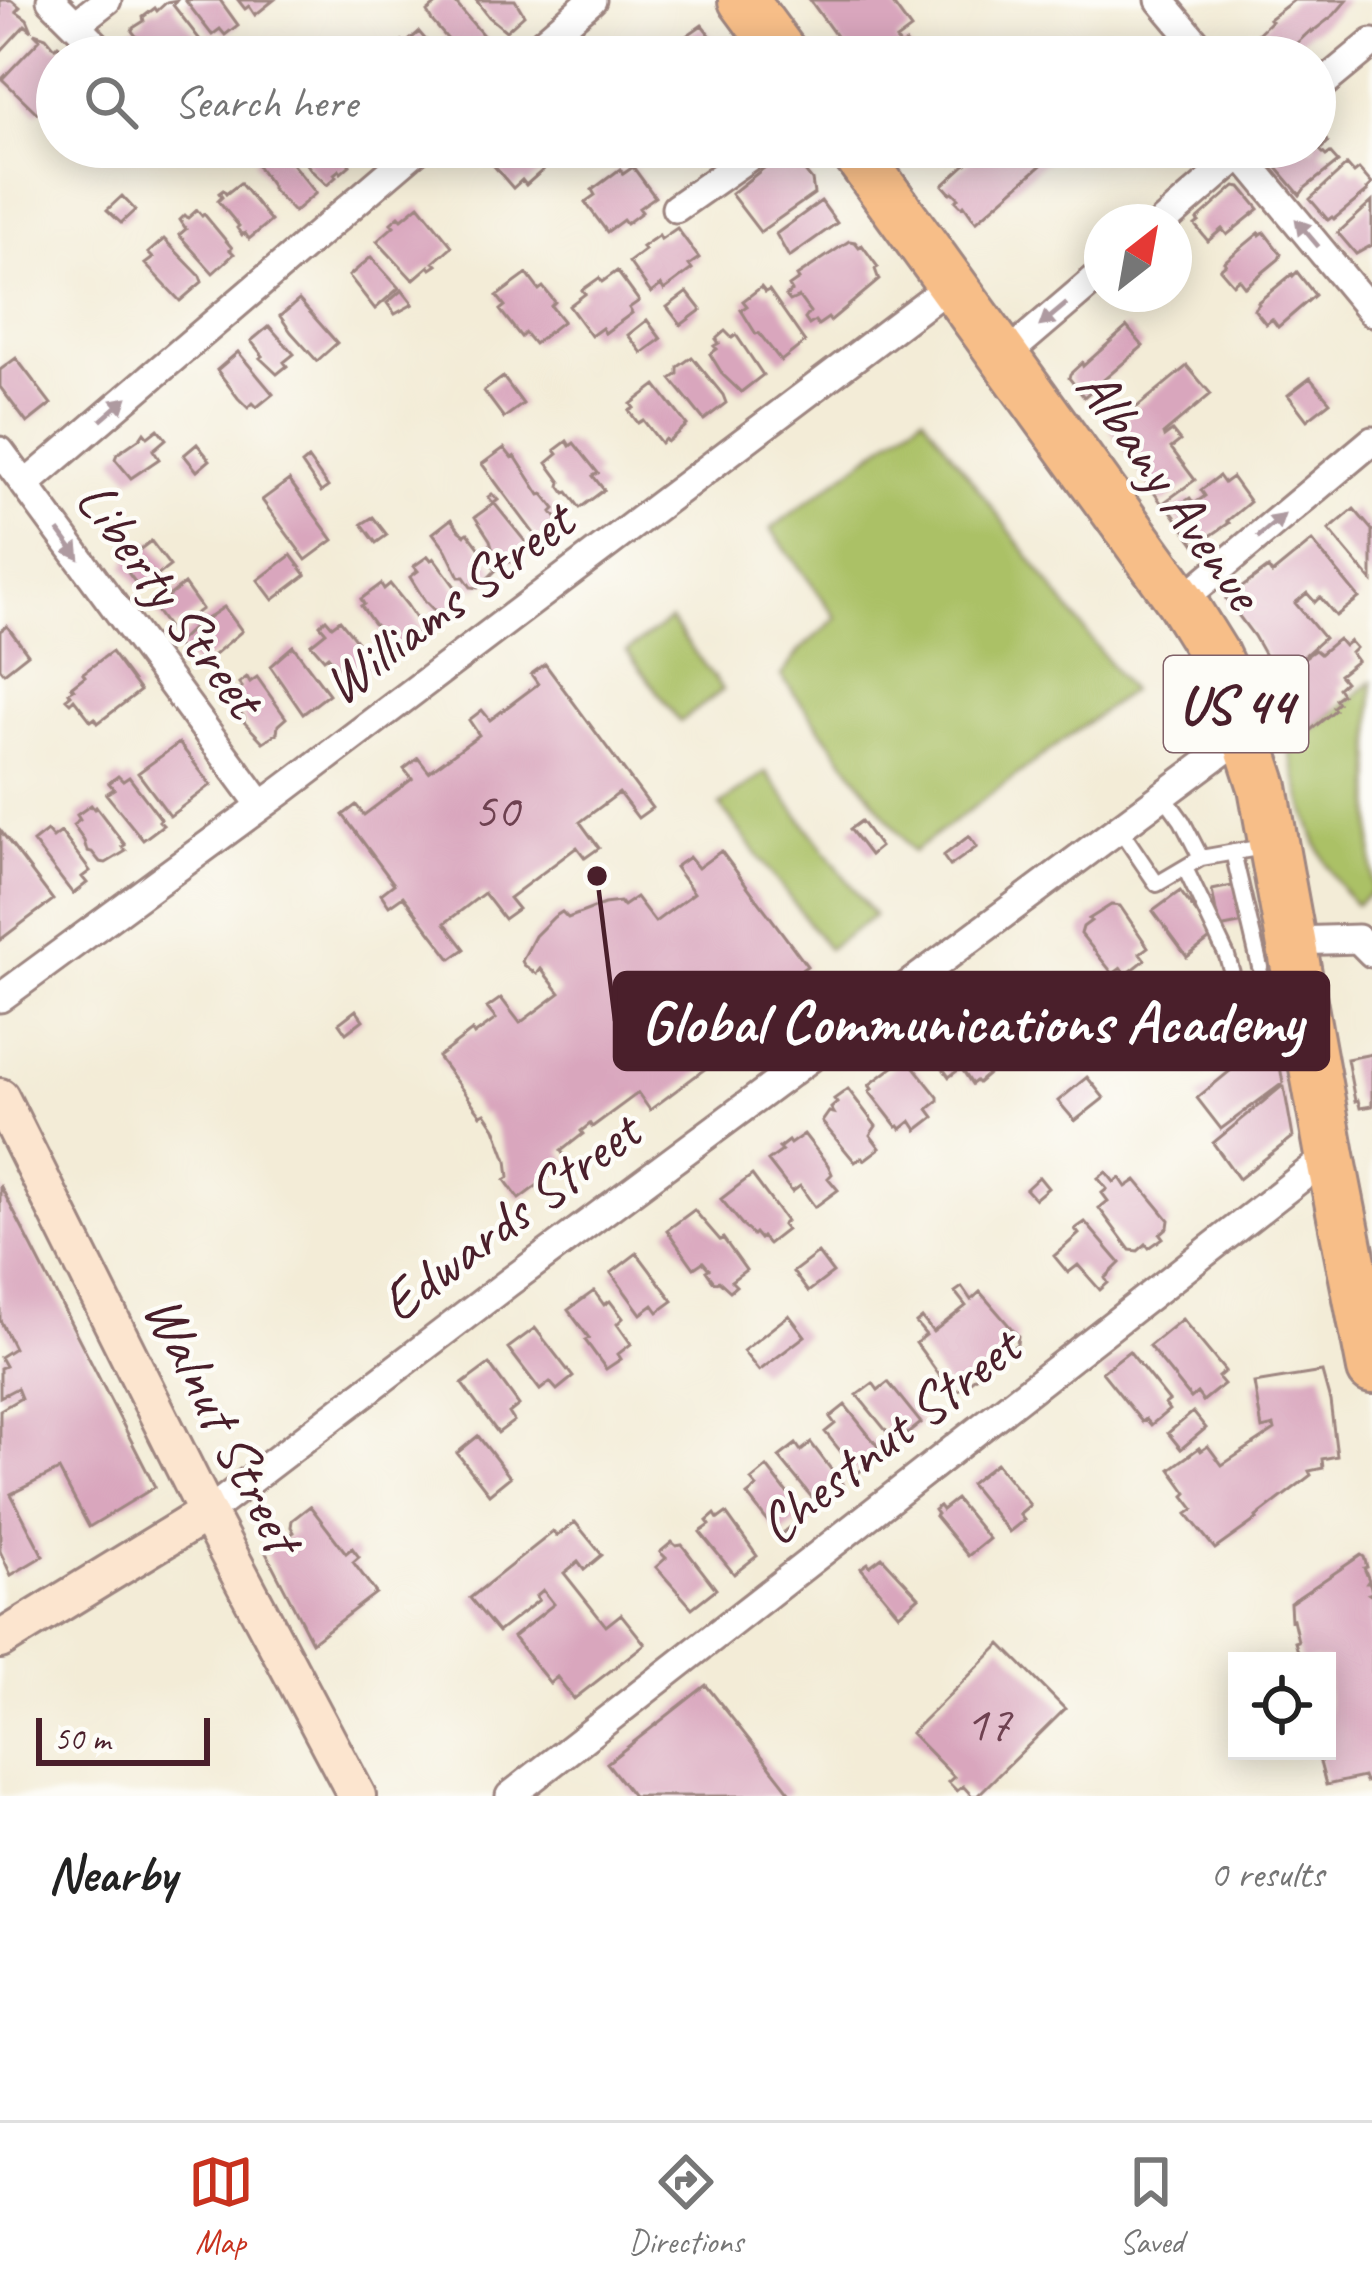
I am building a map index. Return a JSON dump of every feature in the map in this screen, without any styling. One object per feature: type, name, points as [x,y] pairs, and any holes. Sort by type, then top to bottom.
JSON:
[{"type":"highway","points":[[743,0],[770,36]]},
{"type":"highway","name":"Albany Avenue","points":[[868,168],[1181,601],[1232,692],[1263,787],[1254,849],[1330,1155],[1372,1369]]},
{"type":"street","points":[[51,0],[85,34],[107,0]]},
{"type":"street","points":[[1160,0],[1190,36]]},
{"type":"street","points":[[550,36],[589,3]]},
{"type":"street","points":[[1336,73],[1372,43]]},
{"type":"street","points":[[25,485],[395,168]]},
{"type":"street","points":[[676,208],[734,168]]},
{"type":"street","points":[[1183,204],[1225,168]]},
{"type":"street","points":[[1258,168],[1372,312]]},
{"type":"street","name":"Williams Street","points":[[0,998],[953,283]]},
{"type":"street","points":[[1005,356],[1084,289]]},
{"type":"street","points":[[1181,601],[1372,441]]},
{"type":"street","name":"Liberty Street","points":[[0,451],[261,805]]},
{"type":"street","name":"Edwards Street","points":[[0,1640],[207,1513],[1246,733]]},
{"type":"street","points":[[1283,956],[1367,940]]},
{"type":"street","name":"Walnut Street","points":[[0,1097],[207,1513],[357,1796]]},
{"type":"street","name":"Chestnut Street","points":[[510,1796],[1330,1155]]},
{"type":"lane","points":[[1163,796],[1201,858]]},
{"type":"lane","points":[[1119,828],[1157,884],[1201,858],[1254,849]]},
{"type":"lane","points":[[1185,868],[1218,934],[1250,1034]]},
{"type":"lane","points":[[1232,973],[1283,956]]},
{"type":"green space","points":[[923,415],[1130,691],[913,852],[781,676],[800,650],[837,618],[771,529]]},
{"type":"green space","points":[[670,620],[723,690],[680,722],[627,651]]},
{"type":"green space","points":[[1372,682],[1372,892],[1356,905],[1320,852],[1289,749]]},
{"type":"green space","points":[[766,772],[874,916],[828,949],[720,805]]},
{"type":"building","points":[[0,0],[12,0],[20,7],[16,11],[32,31],[25,25],[0,52]]},
{"type":"building","points":[[177,0],[173,5],[197,36],[136,36],[133,28],[143,17]]},
{"type":"building","points":[[185,0],[220,0],[238,25],[225,35],[220,29],[212,35]]},
{"type":"building","points":[[238,0],[274,0],[255,15]]},
{"type":"building","points":[[441,0],[453,0],[484,36],[445,36],[427,12]]},
{"type":"building","points":[[476,0],[515,0],[524,15],[506,31]]},
{"type":"building","points":[[810,0],[890,0],[911,29],[901,36],[836,36]]},
{"type":"building","points":[[1294,0],[1347,0],[1305,36],[1255,36]]},
{"type":"building","points":[[702,25],[711,36],[686,36]]},
{"type":"building","points":[[36,43],[36,112],[2,79]]},
{"type":"building","points":[[1347,165],[1354,173],[1359,169],[1372,184],[1328,220],[1310,199]]},
{"type":"building","points":[[259,168],[296,168],[316,193],[294,212]]},
{"type":"building","points":[[310,168],[347,168],[334,174],[327,185]]},
{"type":"building","points":[[496,168],[545,168],[526,185],[522,180],[513,188]]},
{"type":"building","points":[[634,168],[655,197],[626,224],[623,220],[607,232],[585,202],[595,195],[592,190],[620,169],[623,174]]},
{"type":"building","points":[[764,168],[802,168],[812,180],[814,194],[760,232],[731,194]]},
{"type":"building","points":[[962,168],[1038,168],[976,222],[943,185]]},
{"type":"building","points":[[1277,168],[1330,168],[1305,188],[1300,195]]},
{"type":"building","points":[[240,183],[271,221],[249,239],[218,201],[219,193],[226,194]]},
{"type":"building","points":[[1235,186],[1259,209],[1227,235],[1222,229],[1208,241],[1195,225],[1197,220]]},
{"type":"building","points":[[122,196],[135,210],[121,223],[107,210]]},
{"type":"building","points":[[821,201],[837,223],[789,257],[776,234]]},
{"type":"building","points":[[1372,202],[1372,245],[1356,254],[1338,233]]},
{"type":"building","points":[[419,205],[452,246],[434,262],[437,265],[413,280],[377,241],[399,216],[402,219]]},
{"type":"building","points":[[197,210],[234,254],[213,273],[179,235],[186,229],[180,220]]},
{"type":"building","points":[[677,228],[699,258],[664,290],[661,285],[651,293],[629,262],[645,250],[642,247]]},
{"type":"building","points":[[1264,232],[1281,254],[1279,259],[1245,287],[1239,279],[1233,284],[1220,269],[1224,262]]},
{"type":"building","points":[[164,239],[202,282],[180,301],[145,264],[153,258],[148,253]]},
{"type":"building","points":[[849,241],[862,245],[878,267],[879,280],[830,321],[809,325],[805,319],[810,312],[799,297],[790,301],[786,296],[792,291],[789,286]]},
{"type":"building","points":[[371,257],[399,288],[375,309],[349,276]]},
{"type":"building","points":[[617,271],[639,301],[629,308],[632,313],[605,333],[602,328],[591,336],[569,306],[585,294],[582,290]]},
{"type":"building","points":[[1297,272],[1315,295],[1278,327],[1272,319],[1266,324],[1254,309],[1258,302]]},
{"type":"building","points":[[527,274],[555,302],[551,306],[563,321],[534,344],[525,333],[521,337],[500,310],[505,306],[497,296]]},
{"type":"building","points":[[761,287],[769,290],[805,342],[781,361],[741,310],[747,306],[743,301]]},
{"type":"building","points":[[402,290],[413,304],[395,314],[387,303]]},
{"type":"building","points":[[687,292],[701,310],[681,325],[667,307]]},
{"type":"building","points":[[299,300],[337,343],[317,361],[280,316]]},
{"type":"building","points":[[647,320],[661,339],[642,353],[628,335]]},
{"type":"building","points":[[269,326],[294,354],[277,374],[251,341]]},
{"type":"building","points":[[1127,327],[1143,346],[1084,397],[1070,374]]},
{"type":"building","points":[[725,331],[732,338],[736,335],[763,375],[741,392],[710,354]]},
{"type":"building","points":[[238,352],[273,394],[257,407],[253,403],[248,408],[217,370]]},
{"type":"building","points":[[692,357],[726,403],[704,420],[671,379]]},
{"type":"building","points":[[16,358],[51,404],[27,423],[0,387],[0,370]]},
{"type":"building","points":[[1187,366],[1211,394],[1163,434],[1172,431],[1180,441],[1171,448],[1195,480],[1162,504],[1110,429]]},
{"type":"building","points":[[503,377],[523,404],[504,418],[484,391]]},
{"type":"building","points":[[1310,378],[1330,402],[1307,420],[1288,395]]},
{"type":"building","points":[[656,385],[687,425],[661,443],[629,411],[634,408],[631,404]]},
{"type":"building","points":[[158,429],[166,439],[153,450],[159,459],[131,478],[115,459],[117,454],[144,432],[148,437]]},
{"type":"building","points":[[567,441],[570,446],[574,443],[598,473],[593,476],[604,490],[580,508],[547,463]]},
{"type":"building","points":[[197,444],[210,460],[197,471],[184,455]]},
{"type":"building","points":[[504,448],[555,509],[552,512],[560,523],[538,539],[482,464]]},
{"type":"building","points":[[308,459],[328,487],[321,492],[302,464]]},
{"type":"building","points":[[1219,476],[1224,483],[1232,477],[1250,502],[1196,546],[1171,511],[1190,498],[1194,504],[1205,496],[1201,490]]},
{"type":"building","points":[[289,480],[333,540],[306,560],[262,500]]},
{"type":"building","points":[[492,494],[528,545],[510,562],[493,550],[475,517],[493,504],[488,497]]},
{"type":"building","points":[[1354,509],[1372,530],[1372,581],[1329,530]]},
{"type":"building","points":[[373,517],[387,535],[376,543],[362,524]]},
{"type":"building","points":[[451,519],[496,570],[478,588],[459,577],[433,533]]},
{"type":"building","points":[[151,541],[170,566],[138,586],[123,566]]},
{"type":"building","points":[[1312,541],[1359,598],[1336,616],[1320,597],[1315,602],[1307,593],[1295,603],[1324,638],[1295,664],[1315,650],[1320,654],[1338,639],[1344,646],[1350,641],[1357,661],[1339,675],[1345,682],[1338,688],[1342,694],[1335,699],[1335,710],[1295,743],[1288,734],[1277,677],[1226,599],[1268,568],[1272,574]]},
{"type":"building","points":[[291,555],[306,575],[273,600],[258,580]]},
{"type":"building","points":[[428,556],[462,596],[444,614],[425,601],[410,577],[418,571],[414,566]]},
{"type":"building","points":[[184,584],[202,609],[169,629],[154,608]]},
{"type":"building","points":[[381,584],[384,589],[390,584],[421,626],[413,640],[395,653],[361,606],[361,599]]},
{"type":"building","points":[[224,607],[242,631],[193,666],[176,644]]},
{"type":"building","points":[[326,619],[332,626],[340,620],[364,650],[359,654],[368,665],[352,677],[347,678],[311,644],[326,632],[320,625]]},
{"type":"building","points":[[7,626],[28,654],[4,673],[0,631]]},
{"type":"building","points":[[293,646],[329,694],[303,714],[270,666]]},
{"type":"building","points":[[111,652],[140,691],[98,723],[74,699],[70,703],[66,699],[83,673]]},
{"type":"building","points":[[545,664],[652,808],[638,818],[619,793],[580,822],[599,848],[585,858],[577,847],[509,898],[518,909],[504,919],[484,893],[445,923],[465,949],[451,959],[403,896],[389,906],[381,894],[394,884],[343,815],[356,805],[364,815],[412,779],[404,769],[418,758],[429,772],[479,735],[469,720],[482,710],[490,720],[538,684],[531,674]]},
{"type":"building","points":[[247,677],[250,682],[257,677],[286,718],[277,733],[263,742],[229,697]]},
{"type":"building","points":[[179,743],[211,785],[170,816],[138,773]]},
{"type":"building","points":[[118,776],[123,781],[129,777],[161,819],[163,825],[143,840],[106,794],[114,789],[109,783]]},
{"type":"building","points":[[91,805],[125,845],[126,851],[106,863],[87,851],[73,825],[80,820],[77,815]]},
{"type":"building","points":[[861,821],[880,847],[870,855],[850,829]]},
{"type":"building","points":[[0,830],[53,900],[0,940]]},
{"type":"building","points":[[47,831],[53,838],[61,832],[90,871],[82,877],[87,883],[73,894],[33,842]]},
{"type":"building","points":[[969,836],[977,847],[950,866],[943,856]]},
{"type":"building","points":[[721,851],[807,966],[783,984],[780,981],[772,988],[775,992],[729,1026],[741,1042],[650,1110],[638,1093],[592,1127],[590,1124],[561,1151],[569,1162],[519,1199],[505,1180],[509,1177],[507,1160],[495,1128],[438,1057],[496,1019],[487,1008],[501,998],[520,1023],[560,993],[541,969],[537,974],[522,961],[535,936],[554,917],[562,912],[568,918],[604,904],[620,902],[623,906],[636,897],[655,922],[694,893],[675,867],[689,857],[698,868]]},
{"type":"building","points":[[1237,885],[1244,923],[1219,928],[1212,890]]},
{"type":"building","points":[[1180,891],[1214,936],[1187,957],[1153,911]]},
{"type":"building","points":[[1111,905],[1120,906],[1148,947],[1140,953],[1145,960],[1126,975],[1121,968],[1113,974],[1081,934],[1089,919]]},
{"type":"building","points":[[356,1010],[363,1020],[346,1033],[339,1023]]},
{"type":"building","points":[[952,1025],[978,1051],[985,1045],[1000,1064],[978,1083],[972,1084],[961,1068],[949,1077],[926,1045]]},
{"type":"building","points":[[1275,1038],[1283,1083],[1221,1129],[1197,1098]]},
{"type":"building","points":[[1372,1054],[1372,1106],[1360,1108],[1347,1059]]},
{"type":"building","points":[[906,1057],[938,1097],[928,1109],[934,1117],[917,1130],[911,1121],[897,1127],[869,1091],[869,1085]]},
{"type":"building","points":[[1087,1077],[1104,1098],[1075,1121],[1058,1101]]},
{"type":"building","points":[[1281,1087],[1293,1137],[1239,1179],[1213,1143]]},
{"type":"building","points":[[848,1089],[876,1126],[870,1135],[880,1148],[855,1162],[822,1122],[829,1112],[834,1113],[834,1099]]},
{"type":"building","points":[[804,1134],[828,1165],[832,1174],[828,1178],[838,1190],[815,1207],[800,1186],[792,1192],[768,1161],[788,1141]]},
{"type":"building","points":[[1106,1172],[1126,1187],[1136,1180],[1169,1220],[1160,1234],[1163,1238],[1149,1248],[1146,1244],[1138,1251],[1130,1250],[1099,1208],[1108,1201],[1102,1193],[1107,1189],[1098,1178]]},
{"type":"building","points":[[752,1175],[786,1221],[782,1225],[786,1230],[768,1244],[744,1227],[721,1199]]},
{"type":"building","points":[[1039,1177],[1048,1188],[1035,1199],[1026,1189]]},
{"type":"building","points":[[0,1185],[155,1487],[89,1527],[59,1470],[11,1494],[43,1556],[11,1575],[0,1551],[0,1410],[21,1398],[17,1388],[0,1397],[0,1368],[5,1366],[0,1357],[14,1348],[0,1320]]},
{"type":"building","points":[[694,1210],[746,1270],[731,1281],[736,1286],[730,1291],[714,1282],[703,1262],[694,1268],[667,1230]]},
{"type":"building","points":[[1085,1222],[1120,1263],[1100,1290],[1078,1265],[1068,1273],[1054,1256],[1079,1234],[1075,1229]]},
{"type":"building","points":[[637,1253],[673,1301],[658,1312],[653,1305],[641,1314],[611,1273]]},
{"type":"building","points":[[818,1253],[833,1273],[808,1292],[793,1272]]},
{"type":"building","points":[[962,1287],[971,1300],[980,1292],[1018,1336],[1017,1344],[958,1391],[950,1390],[916,1343],[926,1335],[916,1323],[922,1318],[933,1332],[966,1306],[955,1292]]},
{"type":"building","points":[[594,1291],[623,1318],[617,1324],[631,1344],[606,1369],[568,1310]]},
{"type":"building","points":[[789,1315],[805,1336],[759,1371],[743,1351]]},
{"type":"building","points":[[1182,1319],[1225,1371],[1218,1377],[1224,1384],[1203,1401],[1197,1393],[1191,1398],[1149,1346]]},
{"type":"building","points":[[535,1328],[573,1377],[557,1390],[550,1382],[540,1390],[508,1348]]},
{"type":"building","points":[[1129,1351],[1169,1401],[1165,1404],[1169,1410],[1151,1425],[1146,1419],[1142,1422],[1102,1372]]},
{"type":"building","points":[[489,1364],[519,1405],[509,1413],[514,1421],[498,1433],[462,1384]]},
{"type":"building","points":[[1322,1372],[1337,1456],[1322,1459],[1323,1468],[1309,1471],[1311,1475],[1215,1549],[1187,1514],[1194,1509],[1170,1469],[1208,1446],[1222,1465],[1275,1430],[1274,1426],[1262,1429],[1254,1383]]},
{"type":"building","points":[[888,1382],[921,1423],[896,1443],[857,1395],[873,1383],[878,1390]]},
{"type":"building","points":[[845,1405],[883,1453],[858,1473],[825,1432],[835,1424],[830,1417]]},
{"type":"building","points":[[1193,1412],[1206,1428],[1181,1449],[1168,1433]]},
{"type":"building","points":[[478,1436],[510,1477],[489,1494],[457,1453]]},
{"type":"building","points":[[811,1443],[843,1485],[818,1505],[779,1457],[796,1444],[801,1451]]},
{"type":"building","points":[[996,1463],[1030,1505],[1019,1514],[1024,1520],[1009,1532],[970,1484]]},
{"type":"building","points":[[767,1467],[805,1516],[779,1536],[747,1495],[757,1487],[751,1480]]},
{"type":"building","points":[[956,1499],[989,1539],[968,1556],[935,1516],[934,1510]]},
{"type":"building","points":[[310,1506],[346,1553],[352,1548],[359,1557],[353,1562],[376,1593],[312,1642],[266,1553],[294,1532],[292,1520]]},
{"type":"building","points":[[726,1513],[757,1556],[734,1574],[700,1532],[715,1514],[718,1519]]},
{"type":"building","points":[[575,1522],[602,1555],[584,1570],[578,1562],[564,1573],[606,1626],[621,1614],[645,1644],[574,1699],[557,1677],[550,1683],[513,1637],[554,1604],[543,1590],[536,1596],[539,1600],[498,1632],[470,1598],[553,1532],[557,1536]]},
{"type":"building","points":[[672,1542],[682,1545],[716,1589],[692,1608],[656,1567],[666,1558],[660,1552]]},
{"type":"building","points":[[882,1557],[919,1597],[899,1614],[861,1568]]},
{"type":"building","points":[[1364,1557],[1372,1593],[1372,1781],[1365,1782],[1363,1777],[1326,1785],[1319,1760],[1336,1760],[1336,1652],[1298,1652],[1290,1603]]},
{"type":"building","points":[[1001,1644],[1065,1709],[972,1796],[963,1786],[957,1791],[948,1782],[954,1777],[911,1733]]},
{"type":"building","points":[[706,1685],[790,1792],[785,1796],[633,1796],[607,1763]]},
{"type":"place","name":"Global Communications Academy","points":[[597,876]]}]
